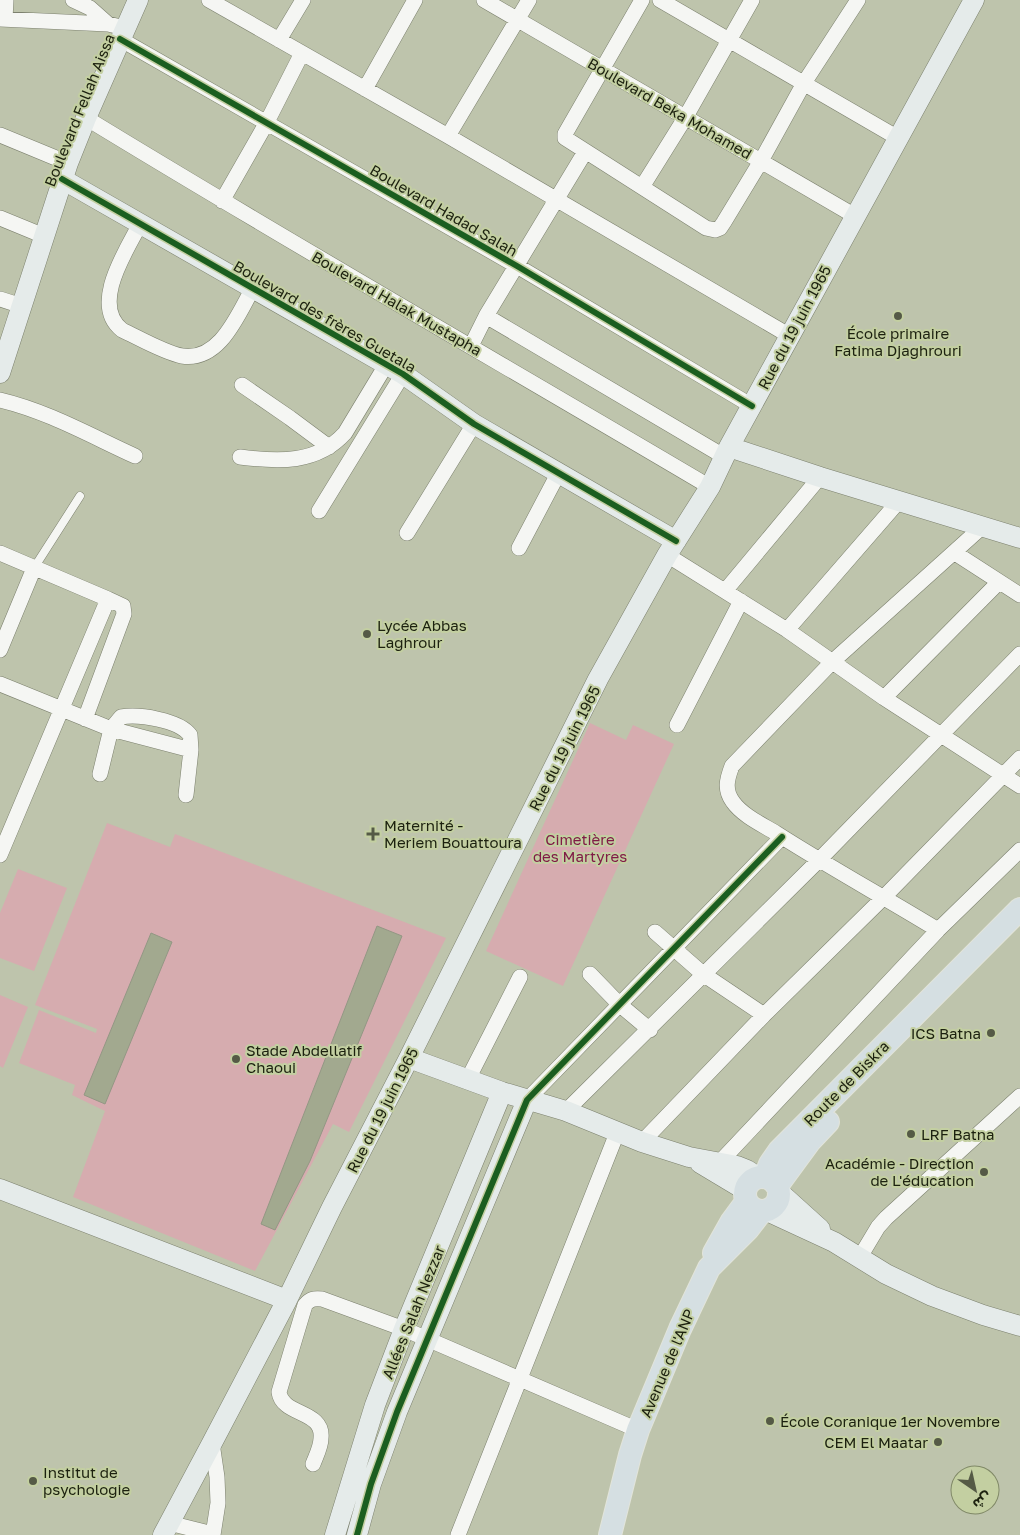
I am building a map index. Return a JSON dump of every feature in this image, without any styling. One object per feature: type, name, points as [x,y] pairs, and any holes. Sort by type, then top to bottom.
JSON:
[{"type":"main road","name":"Route de Biskra","points":[[762,1193],[770,1164],[779,1151],[1020,909]]},
{"type":"main road","name":"Route de Biskra","points":[[762,1193],[810,1141],[1020,929]]},
{"type":"main road","name":"Avenue de l'ANP","points":[[610,1535],[630,1454],[638,1430],[680,1329],[710,1268],[716,1248],[732,1220],[762,1193]]},
{"type":"street","points":[[6,0],[3,19],[118,31]]},
{"type":"street","name":"Boulevard Hadad Salah","points":[[73,0],[90,8],[118,31],[267,122],[517,266],[752,406]]},
{"type":"street","name":"Boulevard Fellah Aissa","points":[[0,373],[65,171],[118,31],[138,0]]},
{"type":"street","points":[[209,0],[365,88],[790,336]]},
{"type":"street","points":[[279,40],[303,0]]},
{"type":"street","points":[[365,88],[416,0]]},
{"type":"street","name":"Boulevard Beka Mohamed","points":[[484,0],[855,216]]},
{"type":"street","points":[[448,136],[529,0]]},
{"type":"street","points":[[642,0],[564,136],[585,152],[706,228],[715,230],[720,228],[724,222],[761,161],[804,83],[858,0]]},
{"type":"street","points":[[660,0],[898,138]]},
{"type":"street","points":[[642,187],[685,118],[752,0]]},
{"type":"street","name":"Rue du 19 juin 1965","points":[[166,1529],[287,1300],[410,1058],[598,679],[672,548],[710,487],[727,452],[974,0]]},
{"type":"street","points":[[222,201],[267,122],[302,53]]},
{"type":"street","name":"Boulevard Halak Mustapha","points":[[86,118],[222,201],[710,487]]},
{"type":"street","points":[[0,135],[65,171]]},
{"type":"street","points":[[471,346],[486,316],[585,152]]},
{"type":"street","name":"Boulevard des frères Guetala","points":[[65,171],[140,224],[403,374],[474,424],[558,474],[672,548]]},
{"type":"street","points":[[0,218],[44,236]]},
{"type":"street","points":[[140,224],[111,286],[110,318],[122,330],[173,353],[184,356],[200,354],[212,348],[227,334],[253,288]]},
{"type":"street","points":[[0,299],[22,306]]},
{"type":"street","points":[[486,316],[727,452],[820,477],[1020,538]]},
{"type":"street","points":[[240,457],[273,461],[290,460],[309,456],[329,447],[345,433],[386,365]]},
{"type":"street","points":[[319,511],[403,374]]},
{"type":"street","points":[[242,385],[329,447]]},
{"type":"street","points":[[0,400],[40,412],[135,456]]},
{"type":"street","points":[[407,533],[474,424]]},
{"type":"street","points":[[519,548],[558,474]]},
{"type":"street","points":[[725,591],[820,477]]},
{"type":"street","points":[[786,630],[899,501]]},
{"type":"street","points":[[938,930],[819,860],[734,804],[728,794],[727,780],[732,766],[832,662],[983,526]]},
{"type":"street","points":[[672,548],[725,591],[786,630],[884,698],[1020,786]]},
{"type":"street","points":[[0,552],[123,606],[124,614],[85,719]]},
{"type":"street","points":[[955,553],[1020,595]]},
{"type":"street","points":[[0,650],[34,568]]},
{"type":"street","points":[[884,698],[999,582]]},
{"type":"street","points":[[0,855],[108,599]]},
{"type":"street","points":[[676,725],[741,601]]},
{"type":"street","points":[[566,1111],[650,1030],[819,860],[1020,654]]},
{"type":"street","points":[[0,684],[111,729],[191,750]]},
{"type":"street","points":[[100,774],[111,729],[116,720],[133,715],[166,722],[181,726],[190,735],[191,750],[186,795]]},
{"type":"street","points":[[642,1142],[764,1015],[884,897],[1020,758]]},
{"type":"street","points":[[357,1535],[377,1466],[426,1339],[527,1100],[782,837]]},
{"type":"street","points":[[720,1162],[938,930],[1020,850]]},
{"type":"street","points":[[655,932],[704,974],[764,1015]]},
{"type":"street","points":[[590,974],[650,1030]]},
{"type":"street","points":[[468,1079],[520,977]]},
{"type":"street","points":[[410,1058],[502,1092],[566,1111],[642,1142],[689,1157],[741,1167],[762,1193]]},
{"type":"street","name":"Allées Salah Nezzar","points":[[335,1535],[375,1405],[404,1329],[502,1092]]},
{"type":"street","points":[[860,1257],[878,1227],[882,1215],[1020,1096]]},
{"type":"street","points":[[458,1535],[617,1133]]},
{"type":"street","points":[[689,1157],[762,1193],[834,1242],[894,1278],[932,1296],[983,1315],[1020,1326]]},
{"type":"street","points":[[0,1189],[287,1300]]},
{"type":"street","points":[[313,1464],[322,1438],[321,1427],[316,1421],[287,1405],[279,1392],[305,1305],[310,1300],[316,1298],[404,1329],[638,1430]]},
{"type":"street","points":[[983,1315],[1020,1337]]},
{"type":"street","points":[[166,1529],[213,1535],[218,1503],[217,1477],[212,1443]]},
{"type":"lane","points":[[34,568],[80,496]]},
{"type":"green space","name":"Cimetière des Martyres","points":[[590,723],[626,740],[633,725],[674,744],[563,986],[486,951]]},
{"type":"green space","name":"Stade Abdellatif Chaoui","points":[[107,823],[170,847],[175,834],[446,938],[349,1132],[333,1124],[255,1271],[73,1197],[105,1111],[72,1095],[75,1085],[19,1063],[39,1010],[96,1033],[97,1029],[35,1005]]},
{"type":"green space","points":[[18,869],[67,888],[34,971],[0,958],[0,913]]},
{"type":"green space","points":[[0,995],[28,1007],[3,1068],[0,1066]]},
{"type":"building","points":[[377,926],[402,936],[310,1161],[275,1230],[261,1224]]},
{"type":"building","points":[[151,933],[172,942],[105,1104],[84,1095]]},
{"type":"cycle path","points":[[120,39],[517,266],[752,406]]},
{"type":"cycle path","points":[[62,179],[403,374],[474,424],[676,541]]},
{"type":"cycle path","points":[[357,1535],[371,1484],[397,1412],[527,1100],[782,837]]},
{"type":"place","name":"École primaire Fatima Djaghrouri","points":[[898,316]]},
{"type":"place","name":"Lycée Abbas Laghrour","points":[[367,634]]},
{"type":"place","name":"Maternité - Meriem Bouattoura","points":[[373,834]]},
{"type":"place","name":"ICS Batna","points":[[991,1033]]},
{"type":"place","name":"Stade Abdellatif Chaoui","points":[[236,1059]]},
{"type":"place","name":"LRF Batna","points":[[911,1134]]},
{"type":"place","name":"Académie - Direction de L'éducation","points":[[984,1172]]},
{"type":"place","name":"École Coranique 1er Novembre","points":[[770,1421]]},
{"type":"place","name":"CEM El Maatar","points":[[938,1442]]},
{"type":"place","name":"Institut de psychologie","points":[[33,1481]]}]
